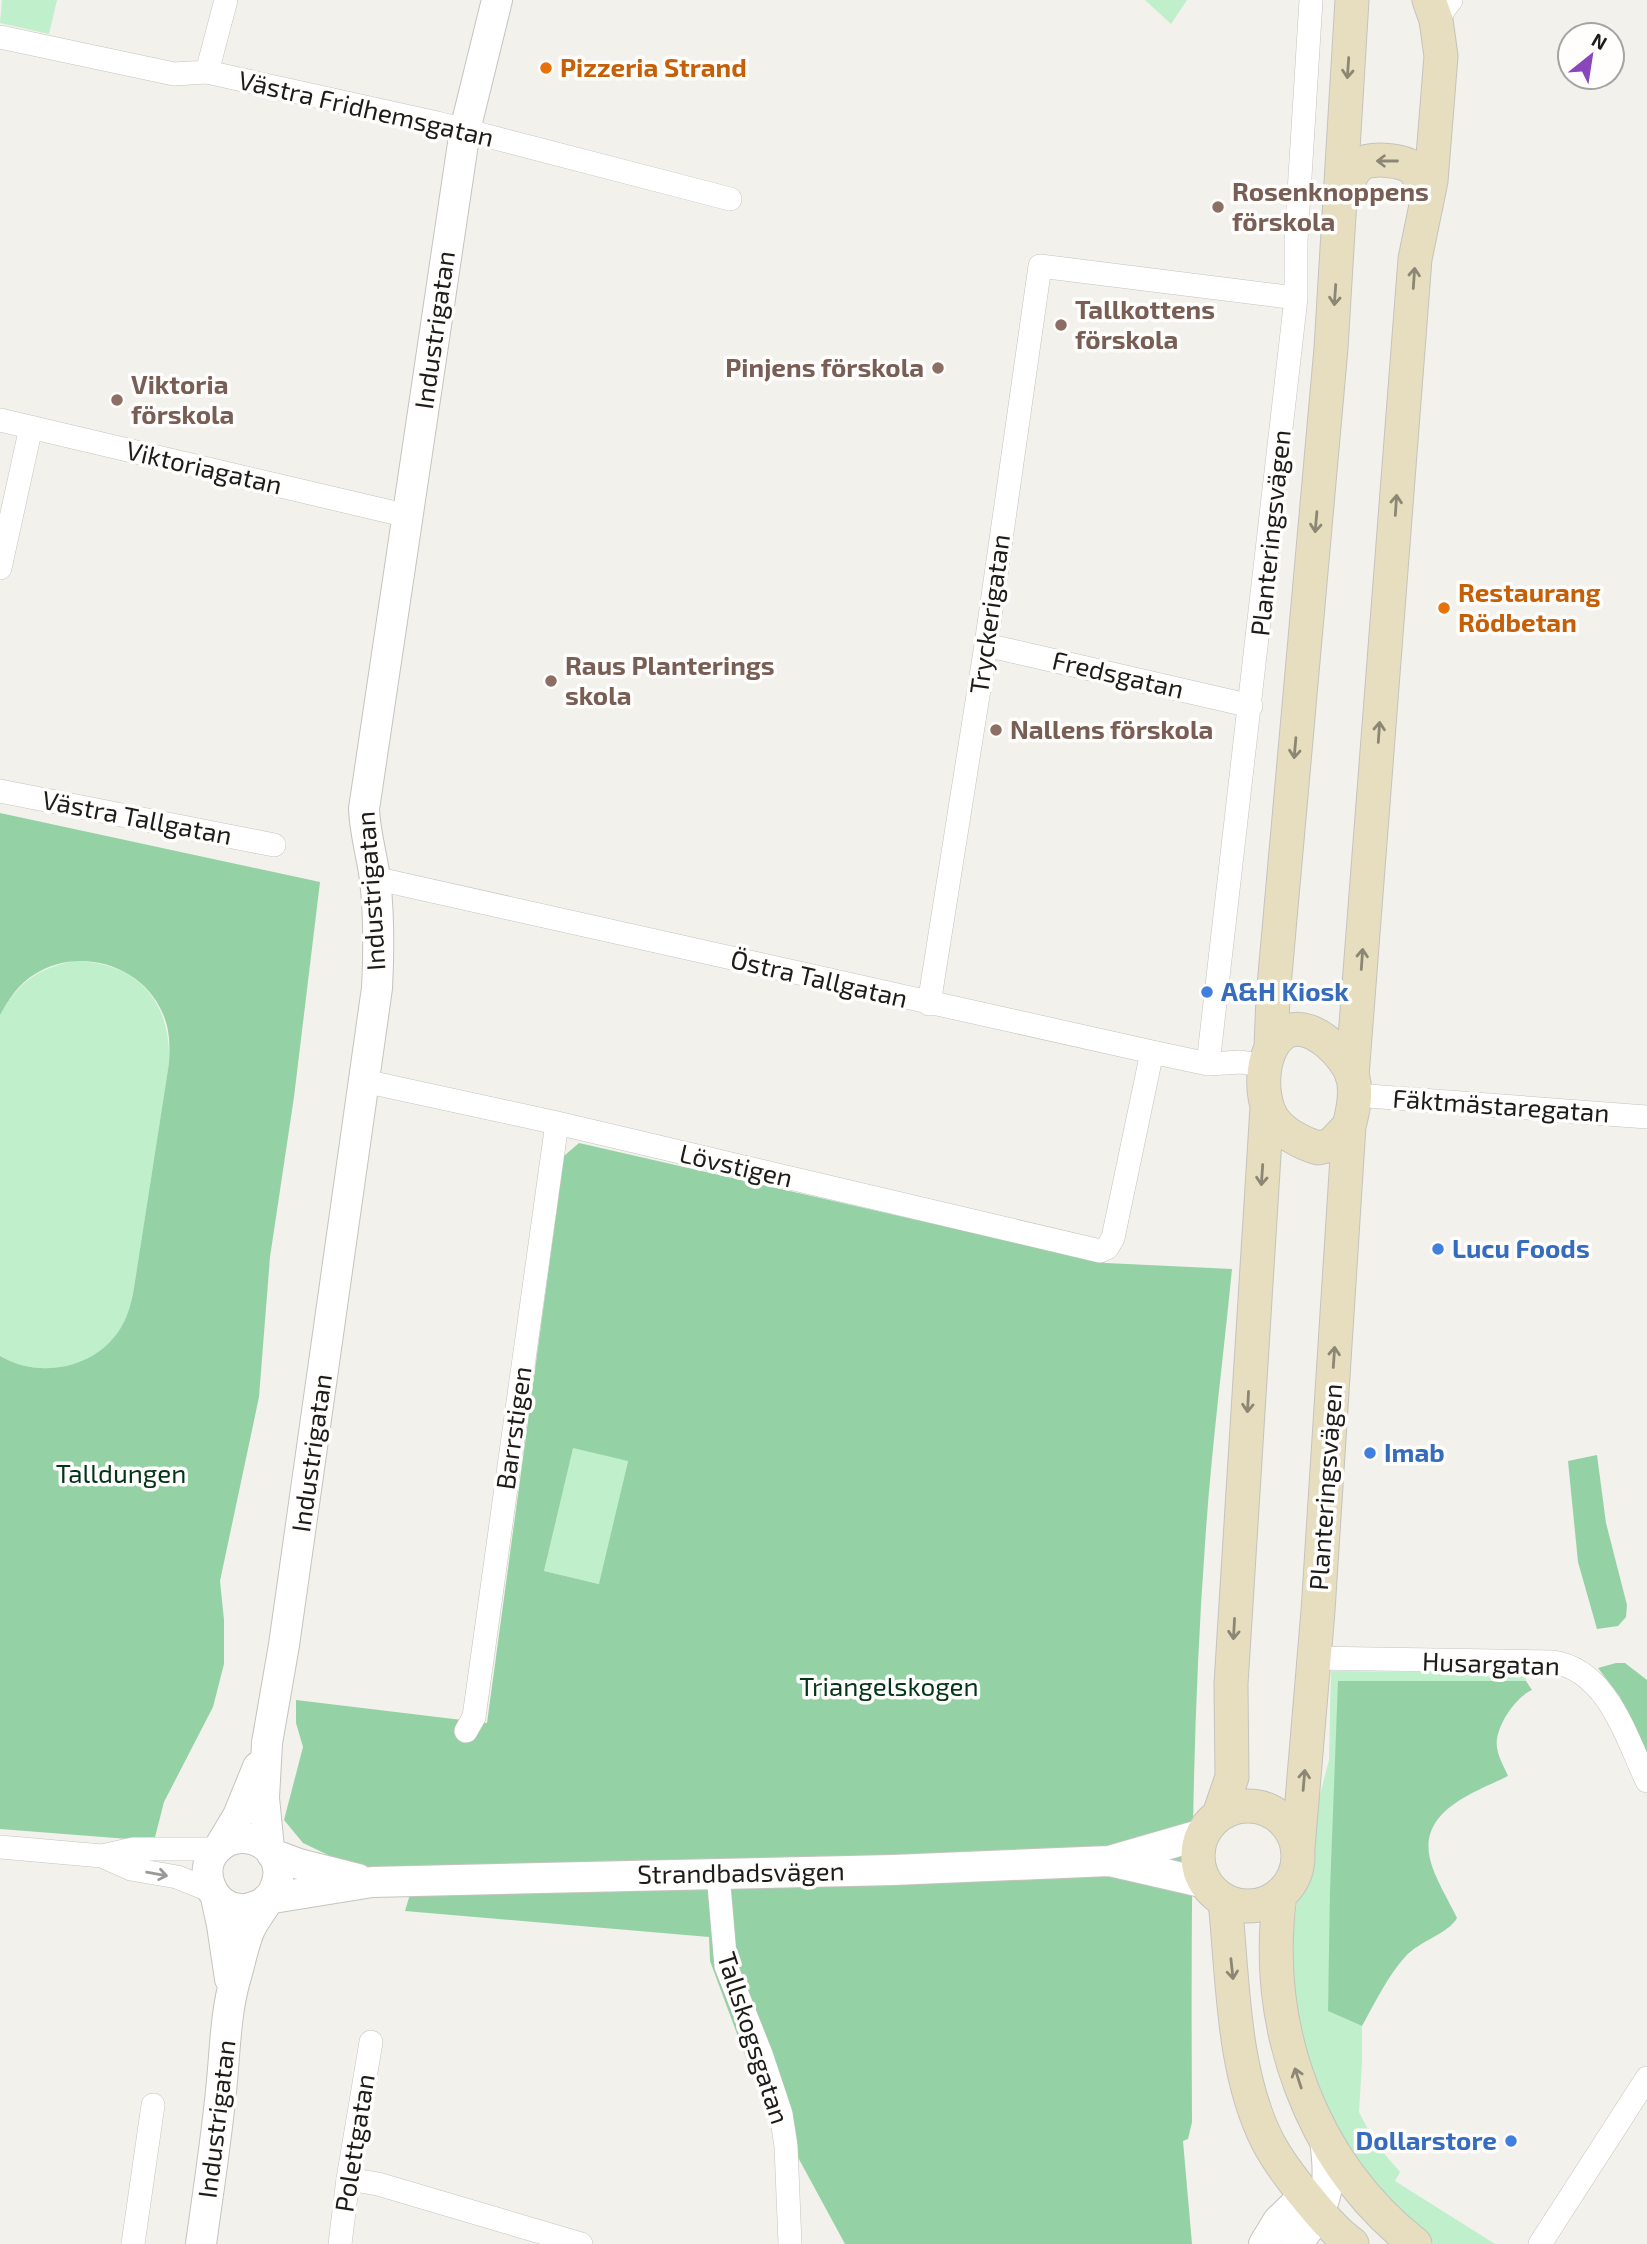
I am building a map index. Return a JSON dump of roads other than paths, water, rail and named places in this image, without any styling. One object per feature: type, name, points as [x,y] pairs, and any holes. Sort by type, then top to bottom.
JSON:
[{"type":"main road","name":"Planteringsvägen","points":[[1268,1056],[1331,348],[1353,0]]},
{"type":"main road","name":"Planteringsvägen","points":[[1297,1848],[1314,1658],[1352,1099],[1415,259],[1431,181],[1441,55],[1439,7]]},
{"type":"main road","points":[[1341,214],[1351,177],[1360,164],[1366,162],[1398,161],[1414,169],[1426,206]]},
{"type":"main road","points":[[1211,1824],[1233,1808],[1248,1806],[1264,1809],[1278,1816],[1287,1825],[1297,1848],[1297,1868],[1293,1879],[1280,1895],[1260,1905],[1248,1907],[1215,1892],[1200,1873],[1198,1853],[1231,1777],[1231,1684],[1268,1056],[1285,1032],[1292,1029],[1303,1030],[1327,1041],[1336,1049],[1352,1099],[1331,1145],[1318,1148],[1303,1143],[1280,1127],[1267,1107]]},
{"type":"main road","points":[[1215,1892],[1253,2106],[1282,2166],[1352,2244]]},
{"type":"main road","points":[[1280,1895],[1276,1954],[1284,2033],[1306,2102],[1325,2140],[1353,2184],[1388,2221],[1415,2244]]},
{"type":"main road","points":[[1316,2202],[1388,2221]]},
{"type":"street","points":[[207,72],[226,0]]},
{"type":"street","name":"Industrigatan","points":[[270,1851],[264,1798],[267,1744],[290,1605],[364,1081],[380,947],[364,810],[465,130],[497,0]]},
{"type":"street","name":"Planteringsvägen","points":[[1208,1064],[1296,298],[1296,241],[1311,0]]},
{"type":"street","name":"Västra Fridhemsgatan","points":[[0,37],[174,74],[207,72],[465,130],[730,199]]},
{"type":"street","name":"Tryckerigatan","points":[[929,1004],[986,645],[1040,266],[1296,298]]},
{"type":"street","name":"Viktoriagatan","points":[[0,420],[408,516]]},
{"type":"street","points":[[0,568],[31,428]]},
{"type":"street","name":"Fredsgatan","points":[[986,645],[1251,706]]},
{"type":"street","name":"Västra Tallgatan","points":[[0,791],[274,845]]},
{"type":"street","name":"Östra Tallgatan","points":[[374,878],[929,1004],[1208,1064],[1241,1062],[1268,1056]]},
{"type":"street","name":"Lövstigen","points":[[364,1081],[557,1123],[1100,1251],[1107,1248],[1113,1238],[1152,1052]]},
{"type":"street","name":"Fäktmästaregatan","points":[[1352,1099],[1647,1117]]},
{"type":"street","name":"Barrstigen","points":[[466,1731],[474,1717],[557,1123]]},
{"type":"street","name":"Husargatan","points":[[1314,1658],[1552,1662],[1574,1667],[1590,1678],[1603,1693],[1647,1781]]},
{"type":"street","name":"Industrigatan","points":[[218,1848],[238,1816],[267,1744]]},
{"type":"street","name":"Strandbadsvägen","points":[[0,1847],[102,1857],[131,1869],[186,1880],[214,1894],[228,1906],[239,1909],[253,1908],[266,1901],[372,1882],[893,1870],[1109,1861],[1211,1824]]},
{"type":"street","name":"Strandbadsvägen","points":[[102,1857],[134,1849],[218,1848],[237,1838],[249,1838],[299,1864],[372,1882]]},
{"type":"street","points":[[214,1894],[207,1870],[210,1858],[218,1848]]},
{"type":"street","points":[[266,1901],[274,1892],[279,1879],[278,1868],[270,1851]]},
{"type":"street","name":"Strandbadsvägen","points":[[1109,1861],[1215,1892]]},
{"type":"street","name":"Tallskogsgatan","points":[[718,1874],[726,1966],[761,2054],[781,2114],[786,2146],[790,2244]]},
{"type":"street","name":"Industrigatan","points":[[214,1894],[222,1924],[232,1993]]},
{"type":"street","name":"Industrigatan","points":[[201,2244],[218,2124],[232,1993],[249,1931],[266,1901]]},
{"type":"street","name":"Polettgatan","points":[[340,2244],[371,2042]]},
{"type":"street","points":[[1540,2244],[1647,2078]]},
{"type":"street","points":[[133,2244],[153,2105]]},
{"type":"street","points":[[1297,2244],[1316,2202],[1328,2162],[1325,2140]]},
{"type":"street","points":[[348,2179],[378,2184],[581,2244]]},
{"type":"street","points":[[1264,2244],[1278,2221],[1316,2202]]},
{"type":"place","name":"Pizzeria Strand","points":[[546,68]]},
{"type":"place","name":"Rosenknoppens förskola","points":[[1218,207]]},
{"type":"place","name":"Tallkottens förskola","points":[[1061,325]]},
{"type":"place","name":"Pinjens förskola","points":[[938,368]]},
{"type":"place","name":"Viktoria förskola","points":[[117,400]]},
{"type":"place","name":"Restaurang Rödbetan","points":[[1444,608]]},
{"type":"place","name":"Raus Planterings skola","points":[[551,681]]},
{"type":"place","name":"Nallens förskola","points":[[996,730]]},
{"type":"place","name":"A&H Kiosk","points":[[1207,992]]},
{"type":"place","name":"Lucu Foods","points":[[1438,1249]]},
{"type":"place","name":"Imab","points":[[1370,1453]]},
{"type":"place","name":"Dollarstore","points":[[1511,2141]]},
{"type":"park label","name":"Talldungen","points":[[121,1474]]},
{"type":"park label","name":"Triangelskogen","points":[[889,1687]]}]
